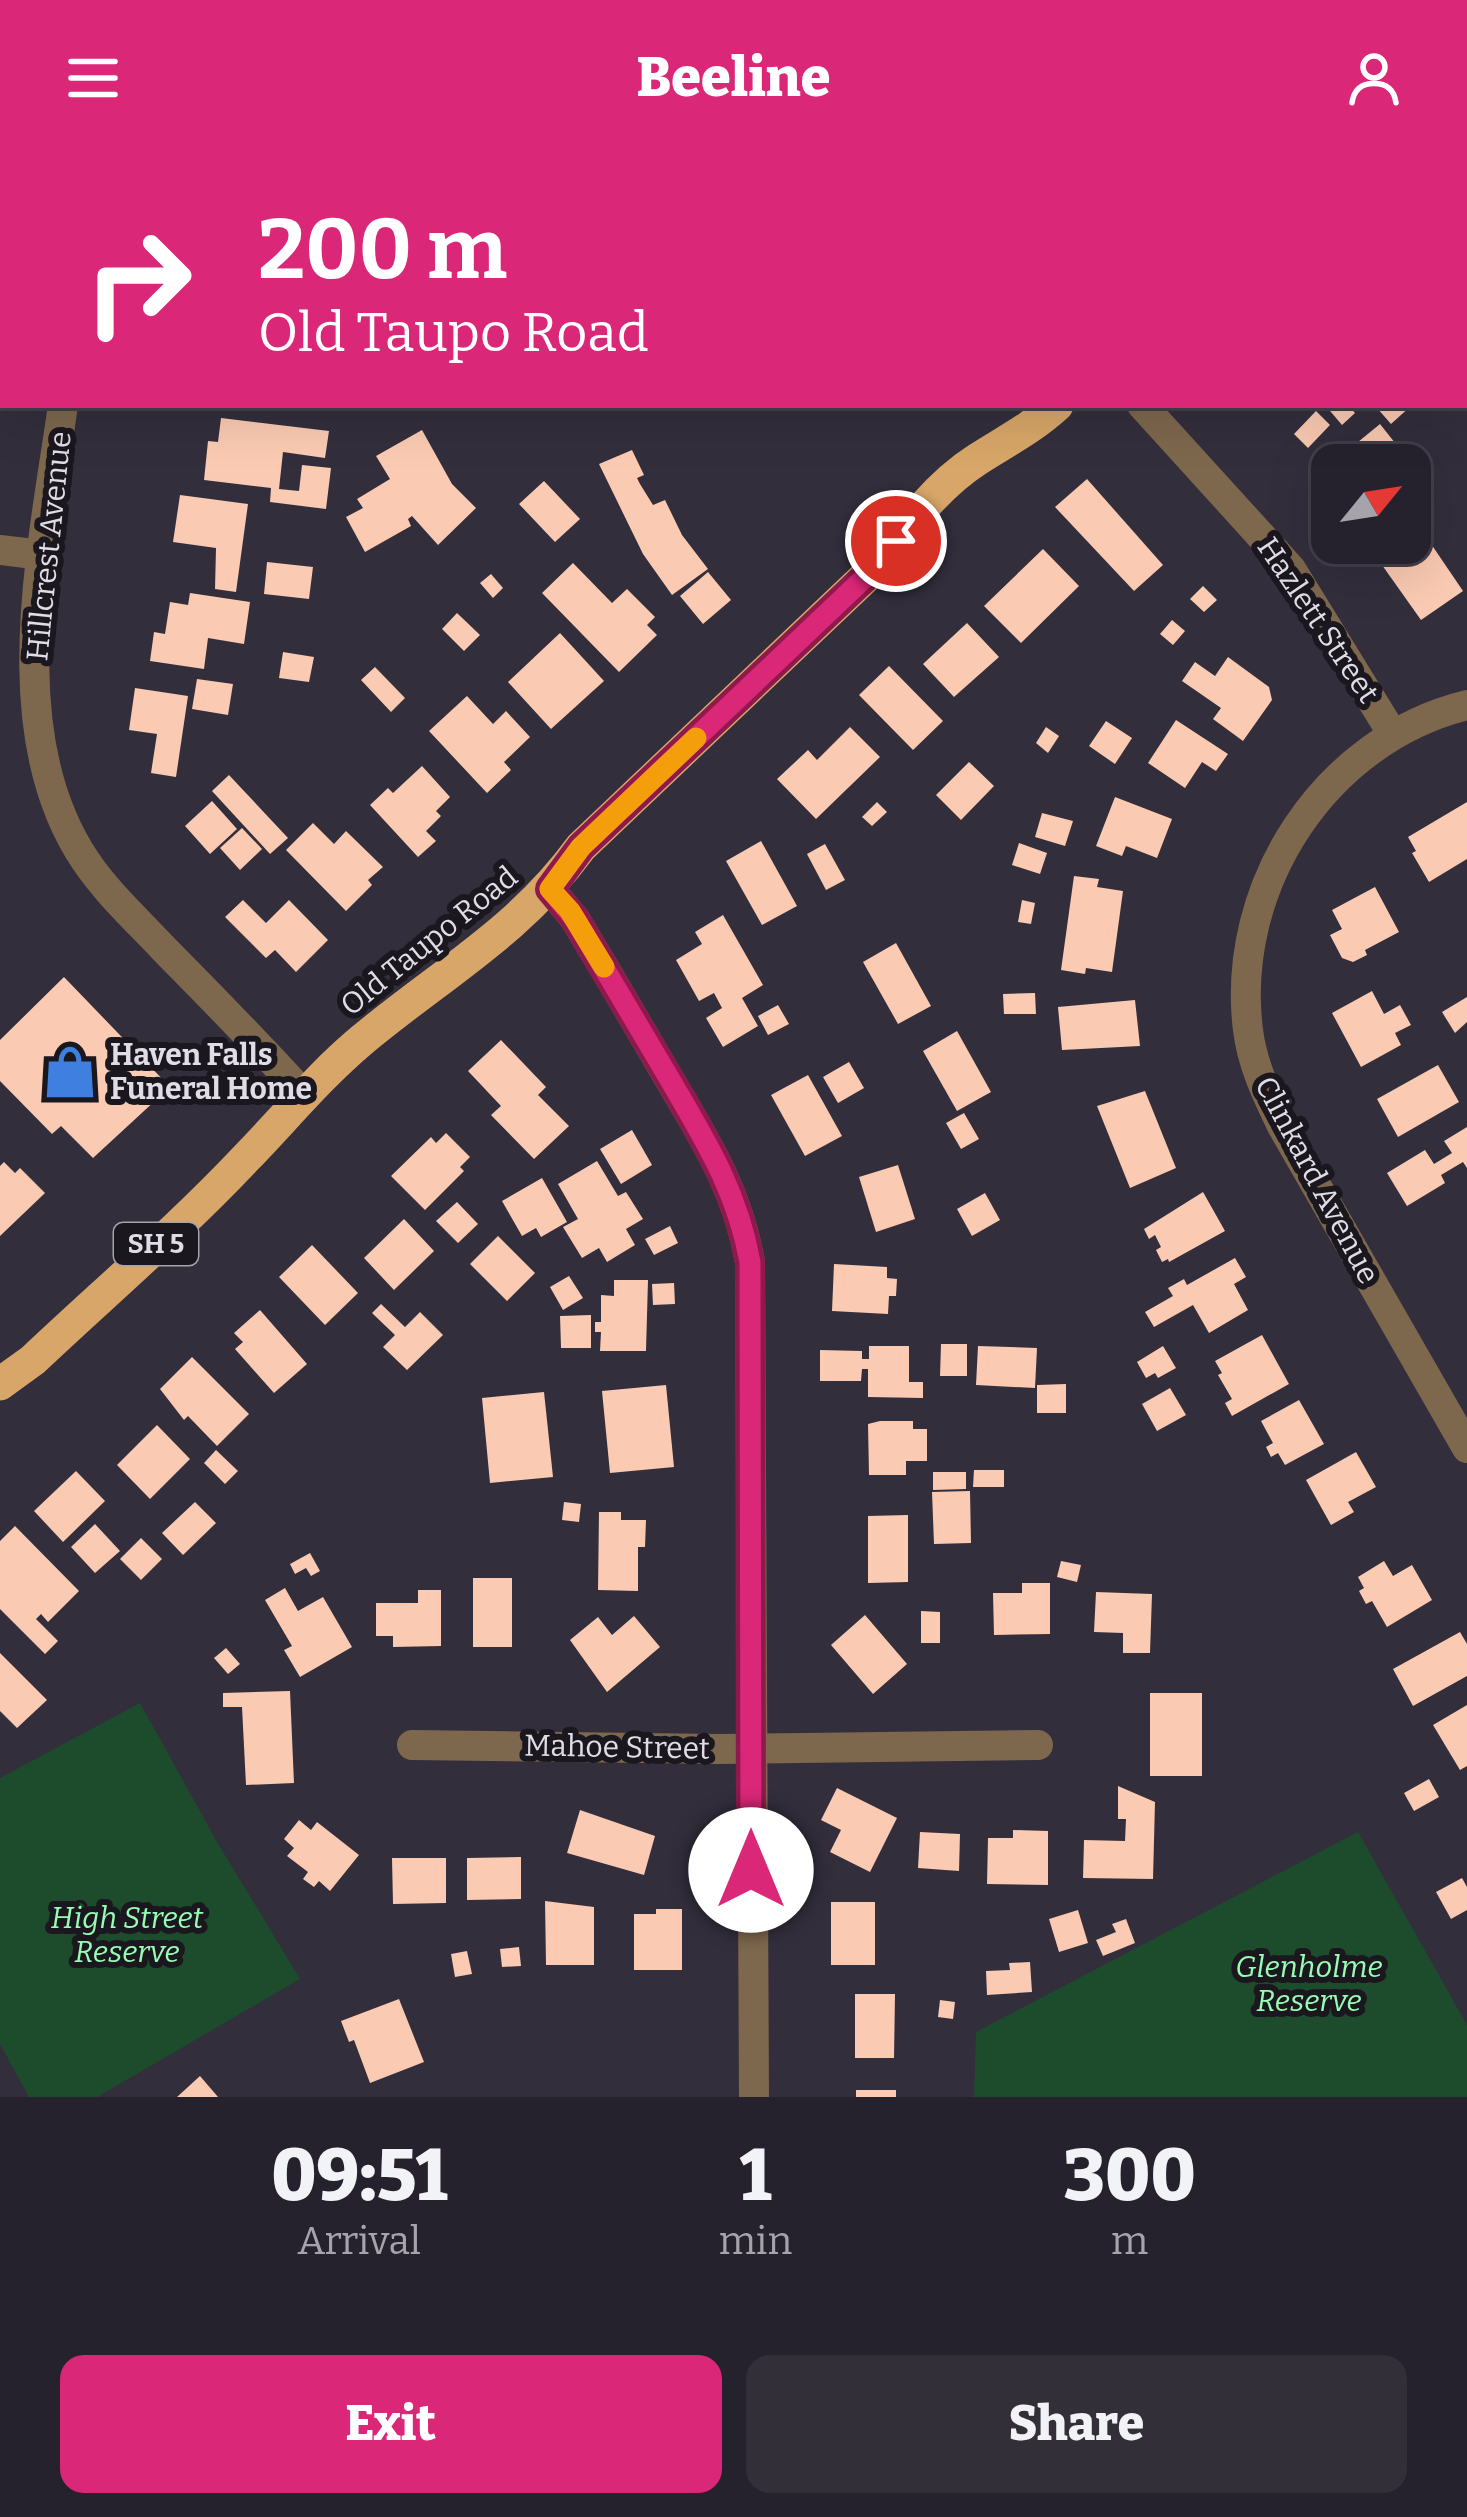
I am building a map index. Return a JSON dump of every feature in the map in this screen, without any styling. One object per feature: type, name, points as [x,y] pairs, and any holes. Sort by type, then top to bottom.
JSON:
[{"type":"highway","name":"Old Taupo Road","points":[[0,1384],[33,1360],[229,1175],[303,1094],[363,1040],[493,941],[550,889],[581,847],[879,564],[913,517],[974,462],[1033,428],[1054,408]]},
{"type":"street","name":"Hillcrest Avenue","points":[[63,408],[42,555],[36,715],[42,763],[61,818],[118,901],[303,1094]]},
{"type":"street","name":"Hazlett Street","points":[[1145,408],[1292,569],[1392,733]]},
{"type":"street","points":[[0,550],[42,555]]},
{"type":"street","name":"Clinkard Avenue","points":[[1467,705],[1392,733],[1326,790],[1297,825],[1260,901],[1249,944],[1248,1033],[1260,1081],[1301,1163],[1467,1448]]},
{"type":"street","points":[[550,889],[575,919],[704,1138],[742,1218],[750,1262],[754,2097]]},
{"type":"street","name":"Mahoe Street","points":[[412,1744],[1038,1745]]},
{"type":"green space","name":"High Street Reserve","points":[[140,1703],[300,1979],[97,2097],[29,2097],[0,2044],[0,1778]]},
{"type":"green space","name":"Glenholme Reserve","points":[[1358,1832],[1467,2025],[1467,2097],[974,2097],[976,2032]]},
{"type":"building","points":[[1328,408],[1351,408],[1355,413],[1342,425]]},
{"type":"building","points":[[1377,408],[1409,408],[1391,424]]},
{"type":"building","points":[[1316,411],[1330,425],[1308,448],[1294,434]]},
{"type":"building","points":[[221,418],[329,431],[325,458],[283,452],[279,489],[299,491],[302,465],[331,468],[326,509],[270,502],[271,488],[204,480],[208,441],[218,442]]},
{"type":"building","points":[[1380,424],[1396,444],[1356,444]]},
{"type":"building","points":[[422,430],[452,484],[476,508],[438,545],[412,516],[408,519],[411,526],[365,552],[346,517],[363,508],[357,499],[390,479],[376,456]]},
{"type":"building","points":[[632,450],[644,475],[637,478],[653,505],[665,500],[682,535],[708,569],[672,595],[643,554],[599,464]]},
{"type":"building","points":[[1087,479],[1163,565],[1134,591],[1055,507]]},
{"type":"building","points":[[544,481],[580,519],[555,542],[519,504]]},
{"type":"building","points":[[180,495],[248,504],[236,592],[215,589],[216,548],[173,542]]},
{"type":"building","points":[[1431,544],[1463,591],[1421,620],[1382,565],[1431,564]]},
{"type":"building","points":[[1043,549],[1079,586],[1021,643],[984,606]]},
{"type":"building","points":[[267,562],[313,567],[309,599],[264,594]]},
{"type":"building","points":[[573,563],[612,603],[627,589],[655,617],[647,625],[657,635],[619,672],[542,593]]},
{"type":"building","points":[[708,572],[731,600],[703,624],[680,596]]},
{"type":"building","points":[[491,574],[503,588],[493,598],[480,583]]},
{"type":"building","points":[[1203,586],[1217,600],[1204,612],[1190,599]]},
{"type":"building","points":[[190,593],[250,602],[244,644],[208,638],[204,669],[150,661],[154,632],[165,634],[170,602],[188,605]]},
{"type":"building","points":[[457,613],[480,635],[464,651],[442,629]]},
{"type":"building","points":[[1172,620],[1185,631],[1173,645],[1160,634]]},
{"type":"building","points":[[967,623],[999,657],[954,697],[923,664]]},
{"type":"building","points":[[560,633],[604,681],[551,729],[508,682]]},
{"type":"building","points":[[283,652],[314,657],[309,682],[279,678]]},
{"type":"building","points":[[1228,657],[1269,687],[1272,700],[1243,741],[1213,719],[1221,708],[1182,681],[1195,662],[1215,676]]},
{"type":"building","points":[[889,666],[943,721],[913,750],[859,695]]},
{"type":"building","points":[[375,667],[405,698],[391,712],[361,680]]},
{"type":"building","points":[[197,679],[233,684],[228,715],[192,709]]},
{"type":"building","points":[[135,688],[188,696],[176,777],[151,773],[157,734],[129,730]]},
{"type":"building","points":[[467,696],[493,724],[506,711],[530,737],[504,762],[511,770],[487,793],[429,731]]},
{"type":"building","points":[[1176,720],[1228,754],[1216,771],[1202,762],[1185,788],[1148,763]]},
{"type":"building","points":[[1106,721],[1132,738],[1115,764],[1089,746]]},
{"type":"building","points":[[850,727],[880,757],[816,819],[777,779],[808,750],[817,760]]},
{"type":"building","points":[[1046,727],[1059,736],[1048,753],[1036,743]]},
{"type":"building","points":[[969,762],[994,786],[961,820],[936,795]]},
{"type":"building","points":[[422,766],[450,797],[436,811],[441,816],[426,831],[436,841],[418,857],[370,805],[388,788],[393,793]]},
{"type":"building","points":[[229,775],[288,838],[270,854],[212,791]]},
{"type":"building","points":[[1115,797],[1172,819],[1157,858],[1126,846],[1122,856],[1096,846]]},
{"type":"building","points":[[212,801],[237,829],[210,854],[185,826]]},
{"type":"building","points":[[877,802],[887,812],[872,826],[862,817]]},
{"type":"building","points":[[1467,802],[1467,859],[1429,882],[1408,837]]},
{"type":"building","points":[[1042,813],[1073,821],[1065,846],[1035,837]]},
{"type":"building","points":[[313,823],[334,844],[346,831],[383,867],[346,911],[286,850]]},
{"type":"building","points":[[242,828],[262,849],[240,870],[220,848]]},
{"type":"building","points":[[761,841],[797,906],[762,925],[726,861]]},
{"type":"building","points":[[1019,843],[1047,853],[1040,874],[1012,865]]},
{"type":"building","points":[[825,844],[845,880],[826,890],[807,854]]},
{"type":"building","points":[[1074,876],[1099,879],[1097,887],[1123,891],[1112,972],[1061,970]]},
{"type":"building","points":[[1375,887],[1399,932],[1353,962],[1342,958],[1330,935],[1342,929],[1332,910]]},
{"type":"building","points":[[243,900],[266,923],[289,900],[328,940],[296,972],[275,950],[266,958],[225,917]]},
{"type":"building","points":[[1022,900],[1035,903],[1031,924],[1018,922]]},
{"type":"building","points":[[723,915],[763,985],[742,998],[758,1026],[723,1047],[706,1018],[722,1008],[714,993],[699,1001],[676,960],[702,944],[695,932]]},
{"type":"building","points":[[896,943],[931,1006],[898,1024],[863,962]]},
{"type":"building","points":[[64,977],[170,1087],[93,1158],[61,1126],[52,1134],[0,1081],[0,1040]]},
{"type":"building","points":[[1372,991],[1384,1014],[1400,1005],[1411,1025],[1395,1033],[1401,1045],[1361,1067],[1332,1013]]},
{"type":"building","points":[[1035,993],[1036,1014],[1004,1014],[1003,994]]},
{"type":"building","points":[[1467,997],[1467,1022],[1455,1033],[1442,1012]]},
{"type":"building","points":[[1135,1000],[1140,1046],[1062,1050],[1058,1007]]},
{"type":"building","points":[[778,1005],[789,1024],[768,1035],[758,1016]]},
{"type":"building","points":[[957,1031],[991,1092],[957,1111],[923,1051]]},
{"type":"building","points":[[501,1040],[546,1087],[538,1095],[569,1126],[534,1159],[491,1115],[501,1106],[468,1071]]},
{"type":"building","points":[[849,1062],[864,1088],[838,1103],[823,1077]]},
{"type":"building","points":[[1438,1065],[1459,1102],[1398,1137],[1377,1099]]},
{"type":"building","points":[[808,1075],[842,1136],[805,1156],[771,1095]]},
{"type":"building","points":[[1145,1091],[1176,1168],[1130,1188],[1097,1106]]},
{"type":"building","points":[[964,1113],[979,1139],[961,1149],[946,1123]]},
{"type":"building","points":[[1467,1127],[1467,1168],[1463,1162],[1441,1175],[1445,1183],[1407,1206],[1387,1173],[1425,1150],[1434,1164],[1452,1153],[1444,1141]]},
{"type":"building","points":[[632,1130],[652,1165],[621,1184],[600,1149]]},
{"type":"building","points":[[446,1133],[470,1157],[460,1167],[464,1171],[425,1210],[391,1176],[431,1137],[436,1143]]},
{"type":"building","points":[[597,1161],[618,1196],[626,1192],[643,1219],[626,1229],[635,1245],[607,1262],[599,1248],[582,1258],[563,1227],[578,1219],[558,1184]]},
{"type":"building","points":[[4,1162],[15,1173],[20,1168],[45,1193],[0,1236],[0,1166]]},
{"type":"building","points":[[898,1165],[915,1219],[876,1232],[859,1177]]},
{"type":"building","points":[[542,1178],[567,1222],[541,1237],[536,1228],[522,1236],[502,1201]]},
{"type":"building","points":[[1203,1192],[1225,1231],[1162,1262],[1155,1235],[1149,1239],[1144,1229]]},
{"type":"building","points":[[985,1193],[1000,1220],[972,1236],[957,1209]]},
{"type":"building","points":[[457,1202],[478,1224],[458,1243],[436,1221]]},
{"type":"building","points":[[404,1219],[434,1251],[394,1290],[364,1258]]},
{"type":"building","points":[[670,1226],[678,1243],[654,1255],[645,1239]]},
{"type":"building","points":[[498,1236],[535,1273],[507,1301],[470,1264]]},
{"type":"building","points":[[312,1245],[358,1293],[325,1325],[279,1277]]},
{"type":"building","points":[[1235,1258],[1246,1277],[1234,1284],[1248,1310],[1209,1333],[1193,1305],[1154,1327],[1145,1312],[1173,1296],[1168,1288],[1184,1279],[1187,1285]]},
{"type":"building","points":[[834,1264],[887,1267],[887,1278],[897,1279],[888,1314],[832,1311]]},
{"type":"building","points":[[569,1276],[583,1298],[563,1310],[550,1287]]},
{"type":"building","points":[[614,1280],[648,1280],[646,1351],[600,1351],[601,1332],[595,1332],[595,1322],[601,1322],[601,1295],[614,1296]]},
{"type":"building","points":[[674,1283],[675,1304],[653,1305],[652,1284]]},
{"type":"building","points":[[381,1304],[405,1327],[420,1312],[443,1335],[407,1370],[383,1347],[395,1335],[372,1313]]},
{"type":"building","points":[[260,1310],[307,1364],[274,1393],[235,1349],[243,1342],[234,1333]]},
{"type":"building","points":[[591,1315],[591,1348],[561,1348],[560,1316]]},
{"type":"building","points":[[1262,1335],[1289,1384],[1232,1416],[1225,1403],[1232,1399],[1215,1361]]},
{"type":"building","points":[[941,1344],[967,1344],[967,1376],[940,1376]]},
{"type":"building","points":[[869,1346],[909,1346],[909,1382],[923,1382],[923,1398],[868,1397],[868,1369],[862,1369],[861,1381],[820,1381],[820,1350],[862,1351],[862,1359],[869,1359]]},
{"type":"building","points":[[978,1346],[1037,1348],[1035,1388],[976,1385]]},
{"type":"building","points":[[1163,1346],[1176,1368],[1158,1378],[1155,1373],[1146,1378],[1137,1362]]},
{"type":"building","points":[[192,1357],[249,1414],[217,1446],[188,1416],[184,1420],[160,1389]]},
{"type":"building","points":[[1066,1384],[1066,1413],[1037,1413],[1037,1385]]},
{"type":"building","points":[[666,1385],[674,1467],[610,1473],[602,1391]]},
{"type":"building","points":[[1170,1388],[1186,1415],[1157,1431],[1142,1404]]},
{"type":"building","points":[[544,1392],[553,1477],[490,1483],[482,1398]]},
{"type":"building","points":[[1299,1400],[1324,1444],[1285,1465],[1278,1453],[1271,1457],[1266,1447],[1273,1443],[1261,1421]]},
{"type":"building","points":[[913,1421],[913,1429],[927,1429],[927,1461],[906,1461],[906,1475],[869,1475],[868,1424]]},
{"type":"building","points":[[157,1425],[190,1459],[150,1499],[117,1465]]},
{"type":"building","points":[[216,1450],[238,1471],[225,1484],[204,1463]]},
{"type":"building","points":[[1356,1452],[1376,1487],[1348,1502],[1354,1512],[1331,1525],[1306,1480]]},
{"type":"building","points":[[974,1470],[1004,1470],[1004,1487],[973,1487]]},
{"type":"building","points":[[76,1471],[105,1501],[63,1542],[34,1511]]},
{"type":"building","points":[[933,1472],[966,1472],[966,1489],[933,1490]]},
{"type":"building","points":[[970,1491],[971,1543],[934,1544],[932,1492]]},
{"type":"building","points":[[195,1502],[216,1523],[183,1555],[162,1533]]},
{"type":"building","points":[[564,1502],[581,1504],[579,1522],[562,1520]]},
{"type":"building","points":[[599,1512],[621,1512],[621,1520],[646,1520],[645,1547],[638,1547],[638,1591],[598,1590]]},
{"type":"building","points":[[908,1515],[908,1582],[868,1583],[868,1516]]},
{"type":"building","points":[[95,1524],[120,1551],[95,1573],[71,1547]]},
{"type":"building","points":[[15,1526],[79,1591],[48,1622],[41,1614],[36,1619],[58,1641],[45,1654],[0,1609],[0,1541]]},
{"type":"building","points":[[141,1538],[162,1559],[141,1580],[120,1559]]},
{"type":"building","points":[[310,1553],[320,1571],[311,1576],[306,1568],[295,1574],[290,1564]]},
{"type":"building","points":[[1061,1561],[1081,1565],[1077,1582],[1057,1577]]},
{"type":"building","points":[[1384,1561],[1393,1576],[1412,1565],[1432,1600],[1387,1627],[1372,1601],[1366,1604],[1358,1577]]},
{"type":"building","points":[[473,1578],[512,1578],[512,1647],[473,1647]]},
{"type":"building","points":[[1022,1583],[1050,1583],[1050,1634],[994,1635],[993,1593],[1022,1593]]},
{"type":"building","points":[[285,1588],[298,1611],[323,1597],[352,1647],[300,1677],[284,1650],[292,1646],[265,1600]]},
{"type":"building","points":[[418,1590],[441,1590],[441,1646],[393,1647],[393,1636],[376,1636],[376,1603],[418,1603]]},
{"type":"building","points":[[1096,1592],[1152,1594],[1150,1653],[1123,1653],[1123,1633],[1094,1632]]},
{"type":"building","points":[[921,1611],[940,1612],[940,1643],[921,1643]]},
{"type":"building","points":[[865,1615],[907,1664],[873,1694],[831,1645]]},
{"type":"building","points":[[634,1616],[660,1647],[607,1692],[570,1640],[598,1617],[612,1635]]},
{"type":"building","points":[[1460,1632],[1467,1644],[1467,1676],[1413,1706],[1393,1669]]},
{"type":"building","points":[[226,1648],[240,1664],[228,1674],[214,1658]]},
{"type":"building","points":[[0,1653],[47,1700],[17,1728],[0,1711]]},
{"type":"building","points":[[290,1691],[294,1783],[246,1785],[242,1707],[223,1707],[223,1693]]},
{"type":"building","points":[[1150,1693],[1202,1693],[1202,1776],[1150,1776]]},
{"type":"building","points":[[1467,1705],[1467,1766],[1460,1770],[1433,1725]]},
{"type":"building","points":[[1429,1779],[1439,1797],[1414,1811],[1404,1793]]},
{"type":"building","points":[[1118,1786],[1155,1802],[1153,1879],[1083,1878],[1084,1840],[1125,1841],[1126,1819],[1118,1819]]},
{"type":"building","points":[[837,1788],[897,1818],[870,1872],[830,1852],[841,1830],[821,1820]]},
{"type":"building","points":[[580,1810],[655,1836],[644,1875],[567,1853]]},
{"type":"building","points":[[299,1820],[311,1830],[317,1822],[359,1855],[330,1891],[319,1881],[314,1887],[303,1879],[308,1872],[287,1856],[294,1848],[284,1839]]},
{"type":"building","points":[[1013,1830],[1048,1831],[1048,1885],[987,1884],[988,1838],[1013,1838]]},
{"type":"building","points":[[920,1832],[960,1834],[959,1871],[918,1868]]},
{"type":"building","points":[[521,1857],[521,1899],[467,1900],[467,1858]]},
{"type":"building","points":[[392,1858],[446,1858],[446,1903],[393,1904]]},
{"type":"building","points":[[1462,1878],[1467,1910],[1451,1919],[1436,1892]]},
{"type":"building","points":[[545,1901],[594,1907],[594,1965],[546,1965]]},
{"type":"building","points":[[831,1902],[875,1902],[875,1965],[831,1965]]},
{"type":"building","points":[[656,1909],[682,1909],[682,1970],[634,1970],[634,1914],[656,1914]]},
{"type":"building","points":[[1078,1910],[1088,1943],[1059,1952],[1049,1919]]},
{"type":"building","points":[[1126,1919],[1135,1943],[1103,1956],[1096,1940],[1116,1932],[1112,1924]]},
{"type":"building","points":[[519,1947],[521,1966],[502,1967],[500,1949]]},
{"type":"building","points":[[467,1951],[472,1974],[455,1977],[451,1954]]},
{"type":"building","points":[[1030,1962],[1032,1992],[987,1995],[986,1971],[1010,1970],[1009,1963]]},
{"type":"building","points":[[855,1994],[895,1994],[894,2058],[855,2058]]},
{"type":"building","points":[[399,1999],[424,2062],[370,2083],[354,2040],[349,2042],[341,2021]]},
{"type":"building","points":[[940,2000],[955,2002],[953,2019],[938,2017]]},
{"type":"building","points":[[200,2076],[218,2097],[177,2097]]},
{"type":"building","points":[[856,2090],[896,2090],[896,2097],[856,2097]]},
{"type":"slow traffic","points":[[604,967],[570,911],[550,889],[581,847],[696,738]]},
{"type":"place","name":"Haven Falls Funeral Home","points":[[70,1072]]},
{"type":"route","points":[[751,1870],[750,1262],[742,1218],[721,1166],[575,919],[550,889],[581,847],[879,564],[896,541]]}]
